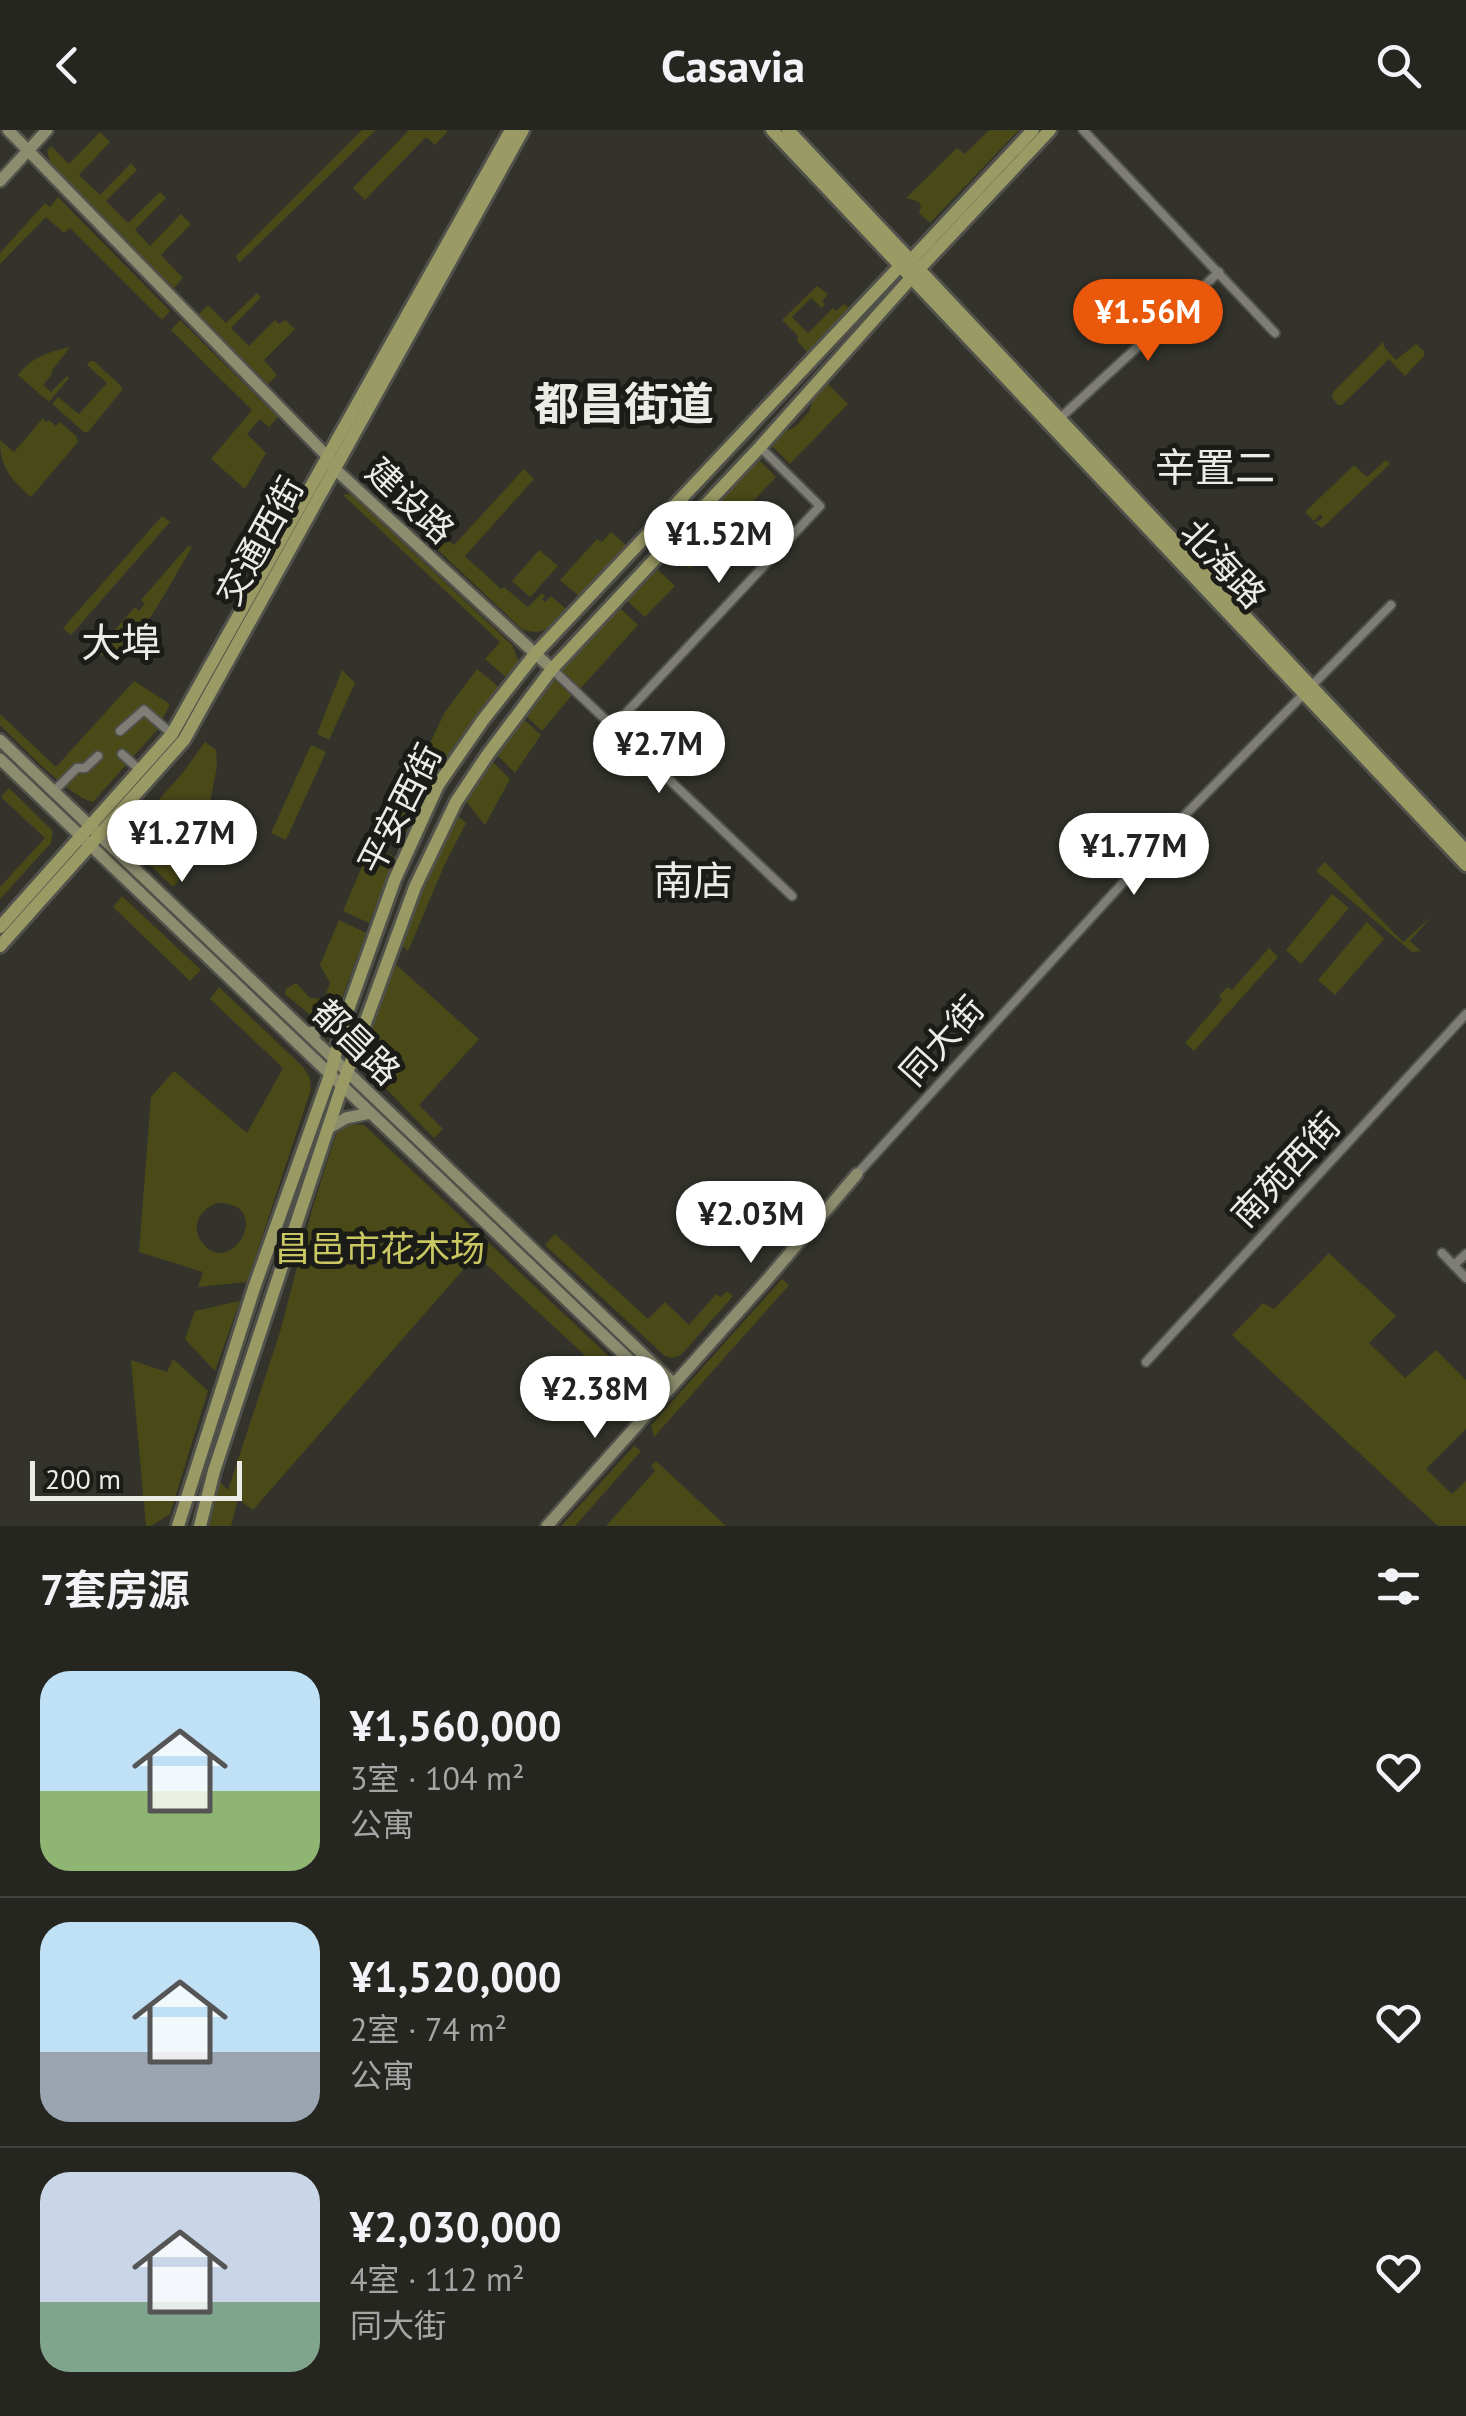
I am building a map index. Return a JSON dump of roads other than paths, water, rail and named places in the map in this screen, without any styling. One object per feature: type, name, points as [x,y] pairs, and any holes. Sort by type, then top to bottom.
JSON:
[{"type":"main road","name":"交通西街","points":[[0,927],[184,740],[511,130]]},
{"type":"main road","name":"交通西街","points":[[0,946],[172,734],[522,130]]},
{"type":"main road","name":"北海路","points":[[772,130],[910,268],[1308,690],[1466,851]]},
{"type":"main road","name":"北海路","points":[[788,130],[910,268]]},
{"type":"main road","points":[[910,268],[1033,130]]},
{"type":"main road","points":[[910,268],[1050,130]]},
{"type":"main road","name":"平安西街","points":[[200,1526],[214,1471],[345,1079],[415,886],[456,802],[552,669],[760,448],[910,268]]},
{"type":"main road","name":"平安西街","points":[[178,1526],[254,1288],[330,1075],[344,1021],[395,879],[438,785],[535,654],[910,268]]},
{"type":"main road","name":"北海路","points":[[1308,690],[1466,866]]},
{"type":"street","name":"建设路","points":[[8,130],[331,462],[792,896]]},
{"type":"street","points":[[0,181],[47,130]]},
{"type":"street","points":[[1083,130],[1274,333]]},
{"type":"street","points":[[1055,422],[1219,272]]},
{"type":"street","points":[[613,727],[820,506],[760,448]]},
{"type":"street","name":"同大街","points":[[547,1526],[858,1174],[1182,818],[1391,605]]},
{"type":"street","points":[[120,731],[144,710],[172,734]]},
{"type":"street","name":"都昌路","points":[[0,740],[330,1075],[345,1079],[669,1388]]},
{"type":"street","points":[[122,754],[141,771]]},
{"type":"street","points":[[54,792],[77,768],[85,768],[98,756]]},
{"type":"street","name":"都昌路","points":[[0,759],[308,1033],[334,1060],[370,1112],[669,1388]]},
{"type":"street","name":"南苑西街","points":[[1146,1362],[1466,1014]]},
{"type":"street","points":[[308,1033],[334,1028],[344,1021]]},
{"type":"street","points":[[329,1128],[346,1118],[370,1112]]},
{"type":"street","points":[[1442,1253],[1466,1278]]},
{"type":"street","points":[[1454,1266],[1466,1254]]},
{"type":"district","name":"都昌街道","points":[[624,404]]},
{"type":"district","name":"辛置二","points":[[1215,468]]},
{"type":"district","name":"大埠","points":[[121,643]]},
{"type":"district","name":"南店","points":[[693,881]]},
{"type":"park label","name":"昌邑市花木场","points":[[380,1249]]}]
